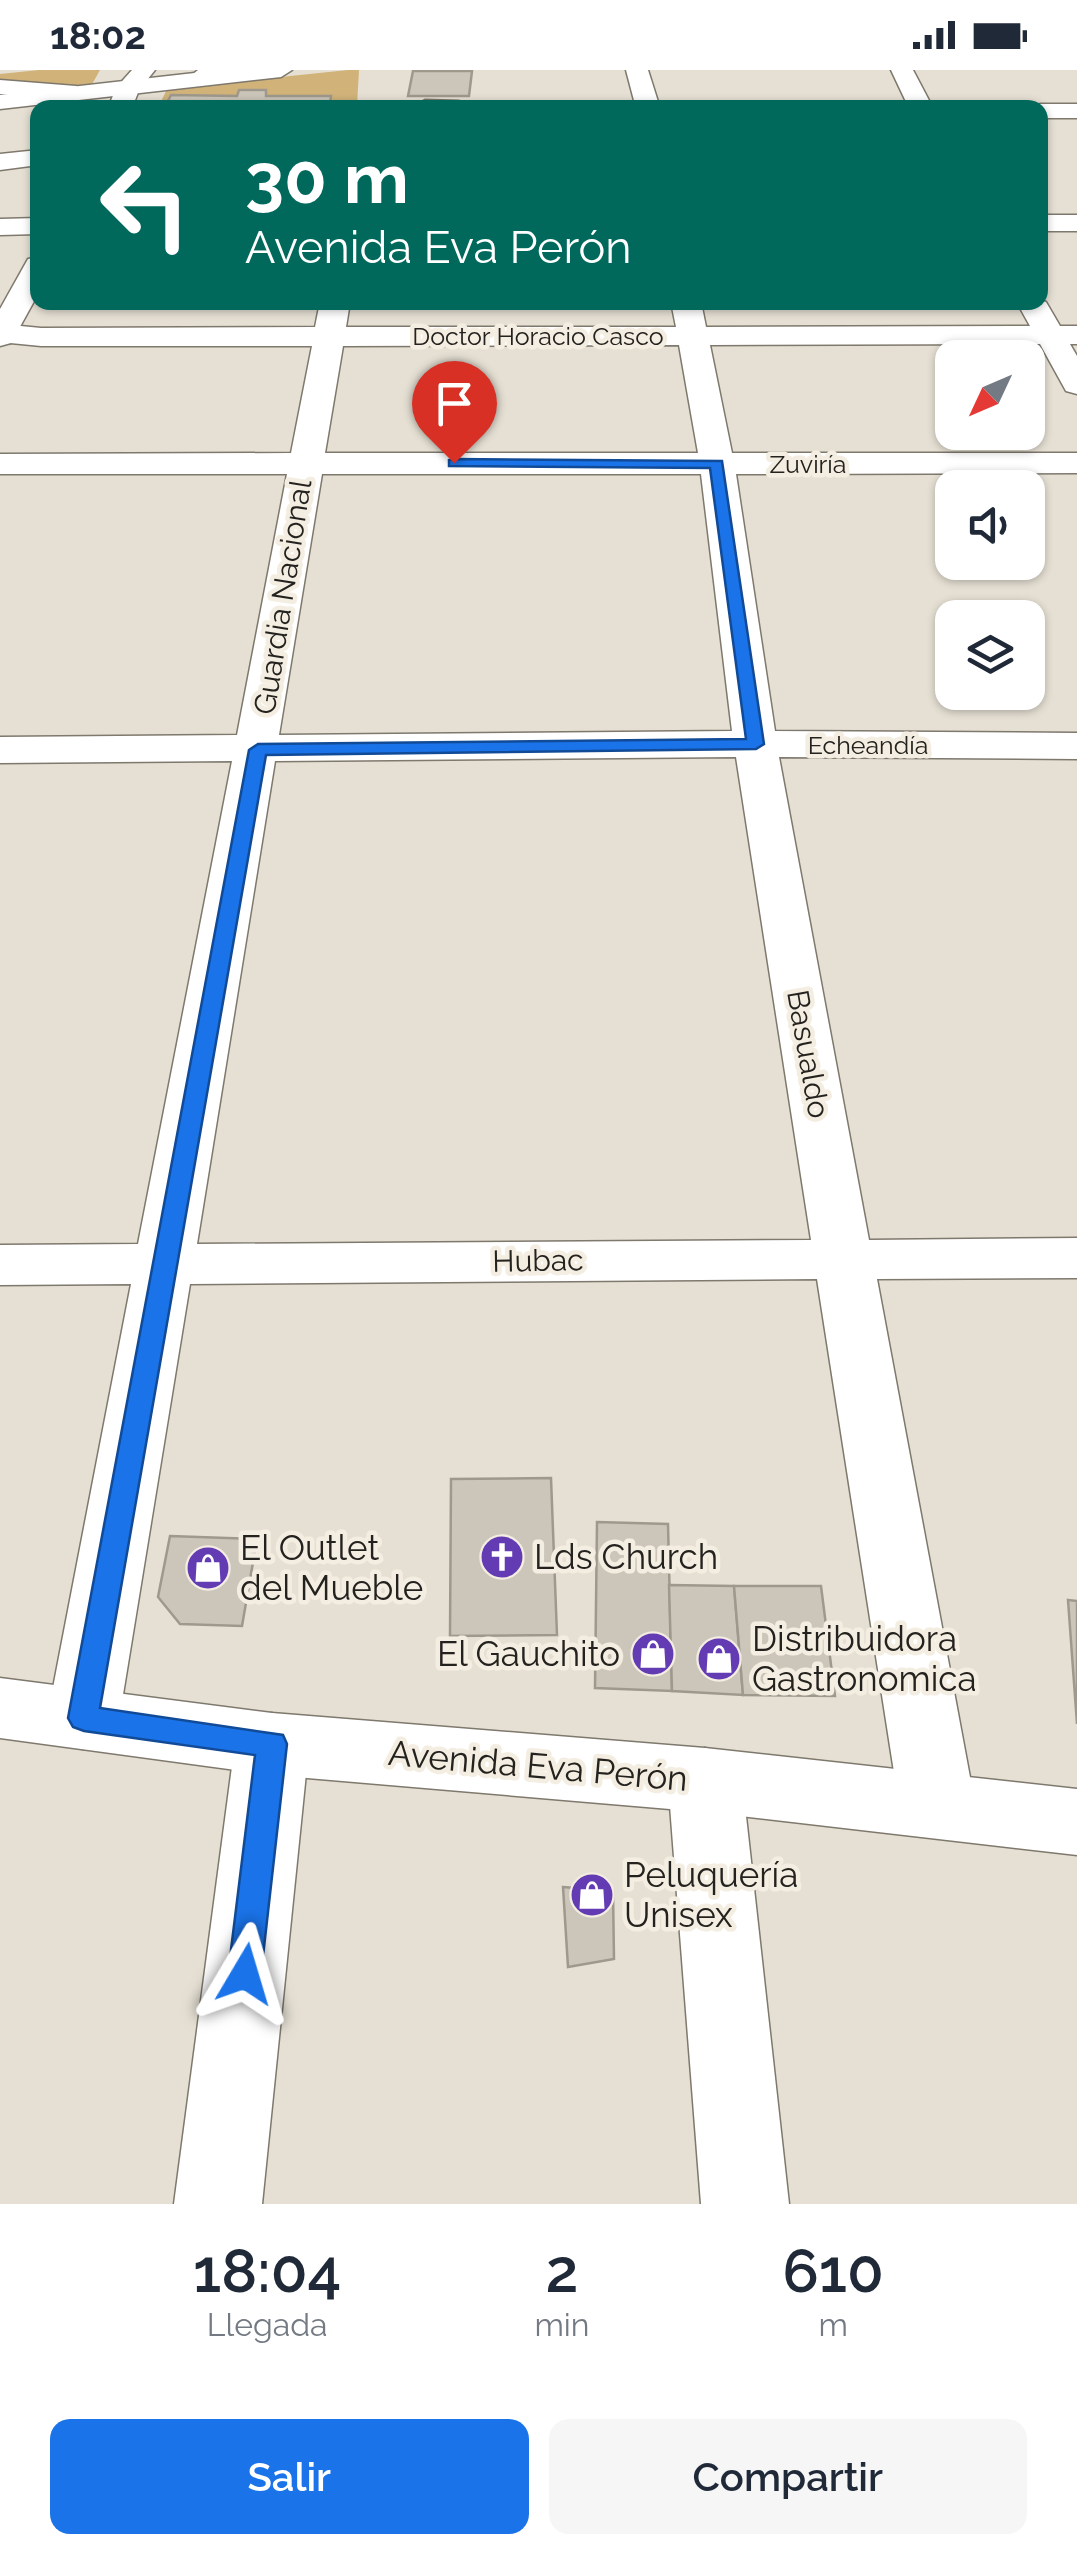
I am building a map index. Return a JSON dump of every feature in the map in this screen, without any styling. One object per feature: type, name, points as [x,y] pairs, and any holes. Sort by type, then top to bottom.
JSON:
[{"type":"main road","points":[[0,102],[207,74],[281,70]]},
{"type":"main road","points":[[636,70],[645,100]]},
{"type":"main road","points":[[902,70],[917,100]]},
{"type":"main road","points":[[0,87],[76,94]]},
{"type":"main road","points":[[1048,112],[1073,116]]},
{"type":"main road","points":[[0,162],[30,158]]},
{"type":"main road","points":[[1048,223],[1077,223]]},
{"type":"main road","points":[[0,227],[30,226]]},
{"type":"main road","points":[[1,334],[30,279]]},
{"type":"main road","name":"Guardia Nacional","points":[[84,1718],[334,310]]},
{"type":"main road","points":[[1040,310],[1064,335],[1077,384]]},
{"type":"main road","name":"Doctor Horacio Casco","points":[[1,334],[329,337],[690,319],[1064,335]]},
{"type":"main road","name":"Basualdo","points":[[690,319],[717,464],[756,744],[937,1804]]},
{"type":"main road","name":"Zuviría","points":[[0,464],[1077,463]]},
{"type":"main road","name":"Echeandía","points":[[0,750],[756,744],[1077,746]]},
{"type":"main road","name":"Hubac","points":[[0,1265],[1077,1258]]},
{"type":"main road","name":"Avenida Eva Perón","points":[[0,1708],[272,1744],[705,1780],[1077,1822]]},
{"type":"main road","points":[[218,2204],[272,1744]]},
{"type":"main road","points":[[705,1780],[745,2204]]},
{"type":"shaded area","points":[[100,70],[90,88],[0,85],[0,74]]},
{"type":"shaded area","points":[[359,70],[357,100],[266,96],[266,90],[240,90],[237,96],[172,95],[169,100],[162,100],[167,89]]},
{"type":"building","points":[[413,71],[472,71],[469,96],[408,96]]},
{"type":"building","points":[[239,90],[266,90],[266,96],[331,96],[330,100],[168,100],[171,95],[237,96]]},
{"type":"building","name":"Lds Church","points":[[551,1478],[557,1635],[450,1636],[451,1479]]},
{"type":"building","points":[[597,1522],[668,1524],[672,1691],[595,1688]]},
{"type":"building","name":"El Outlet del Mueble","points":[[170,1536],[257,1539],[242,1626],[180,1624],[158,1597]]},
{"type":"building","points":[[669,1585],[734,1586],[743,1695],[672,1691]]},
{"type":"building","points":[[734,1586],[821,1586],[835,1696],[743,1695]]},
{"type":"building","points":[[1068,1600],[1077,1601],[1077,1724]]},
{"type":"building","points":[[563,1887],[613,1891],[614,1959],[568,1967]]},
{"type":"place","name":"Lds Church","points":[[502,1557]]},
{"type":"place","name":"El Outlet del Mueble","points":[[208,1568]]},
{"type":"place","name":"El Gauchito","points":[[653,1654]]},
{"type":"place","name":"Distribuidora Gastronomica","points":[[719,1659]]},
{"type":"place","name":"Peluquería Unisex","points":[[592,1895]]},
{"type":"route","points":[[245,1974],[272,1744],[84,1718],[258,750],[756,744],[717,464],[454,463]]}]
